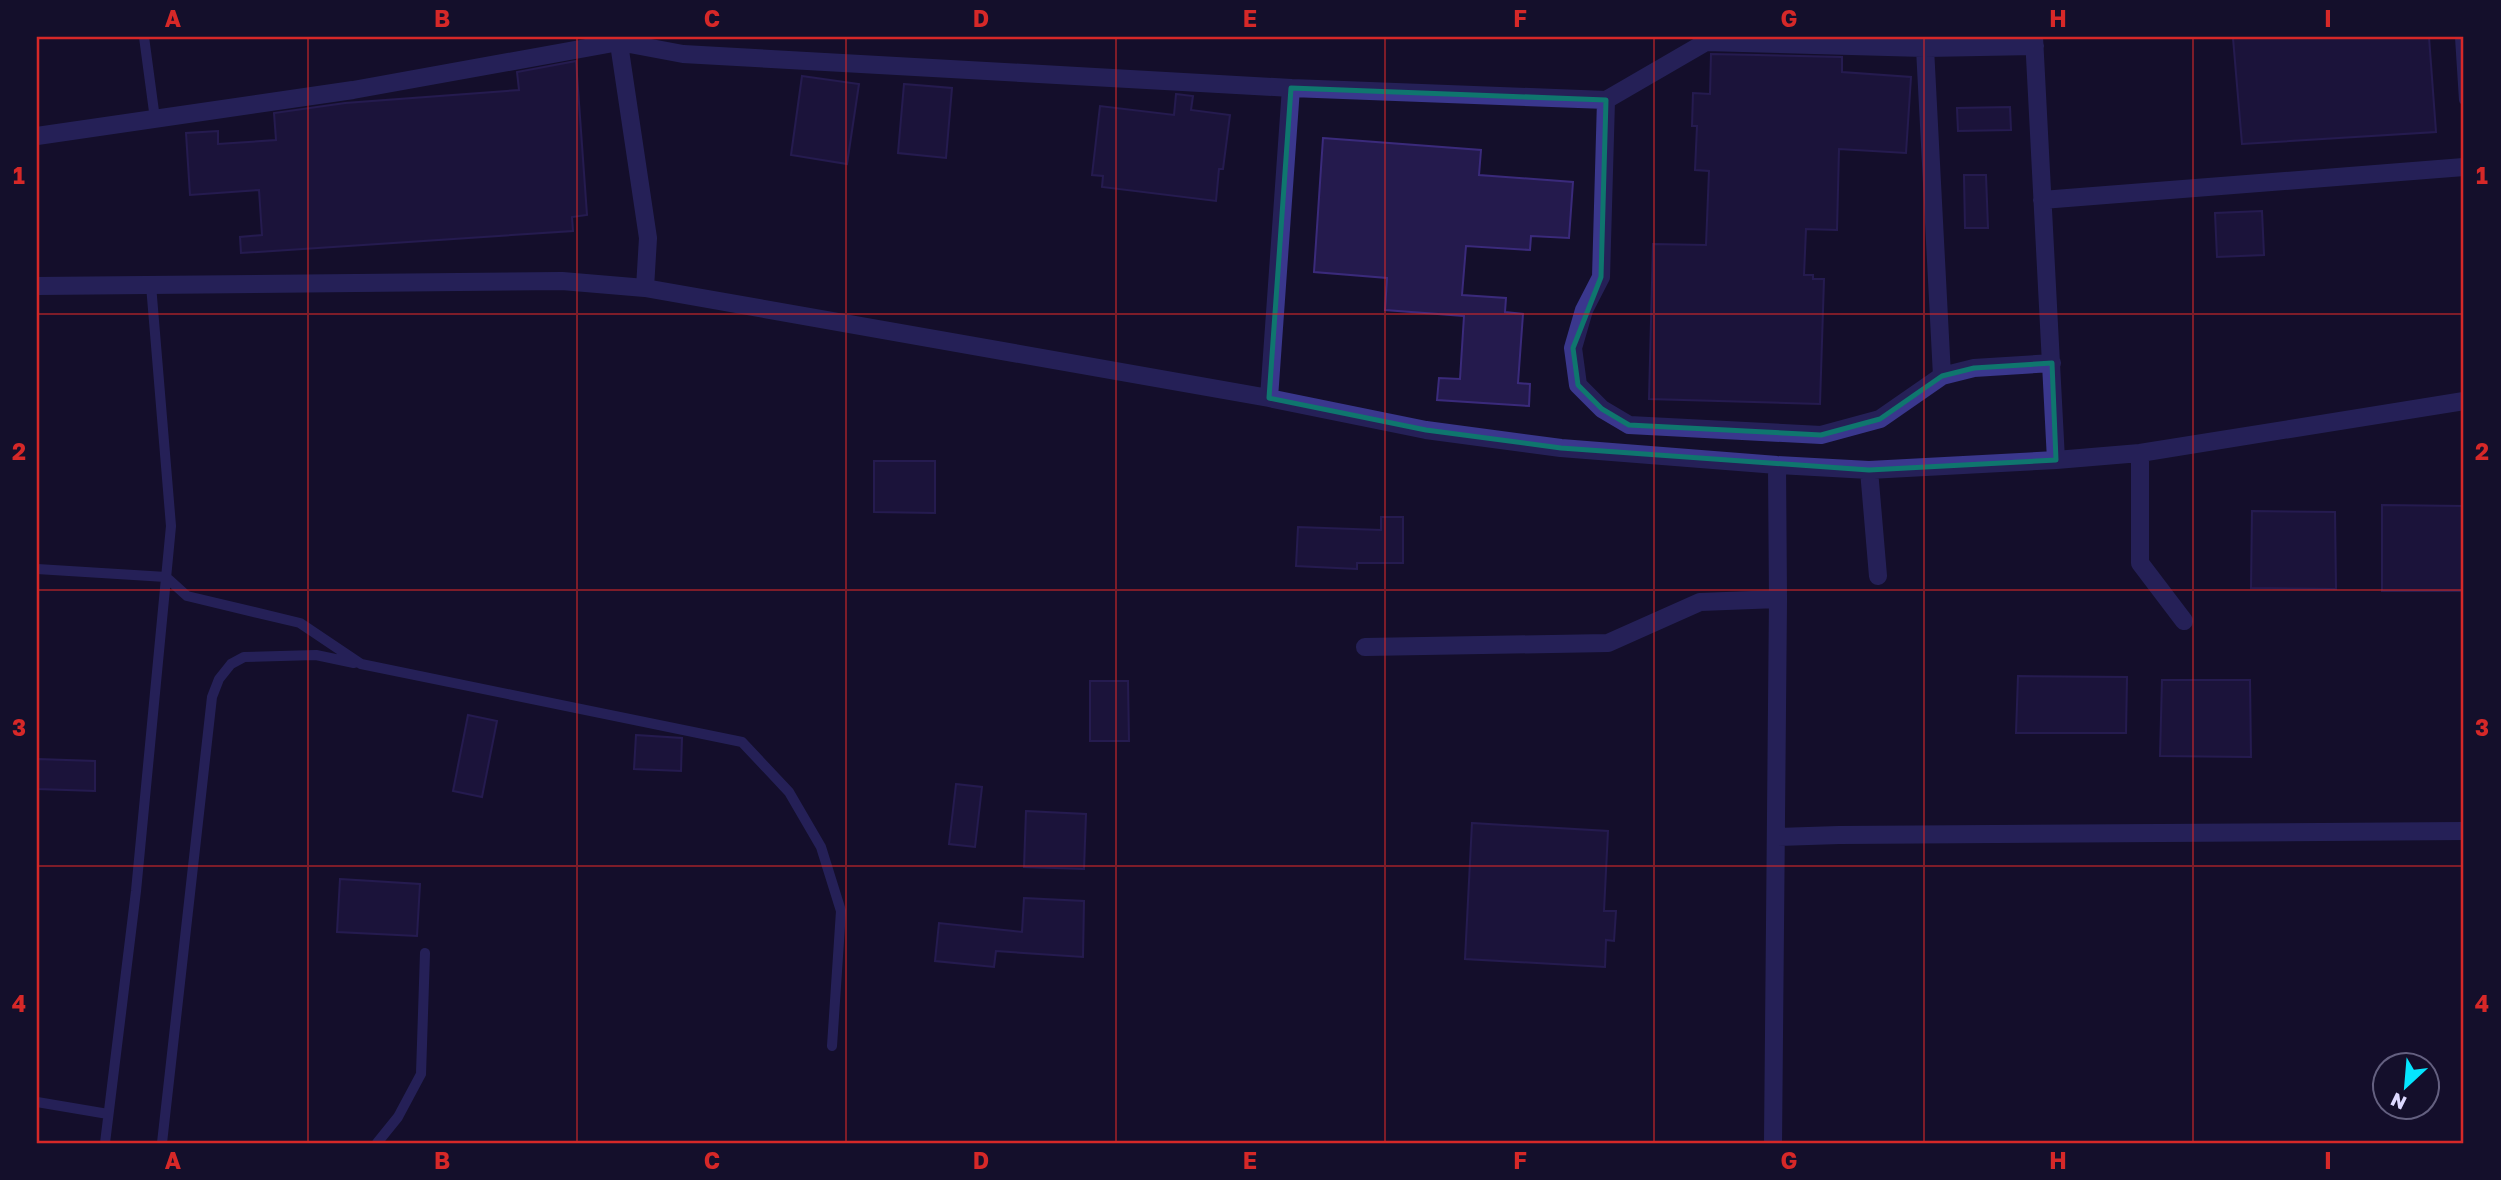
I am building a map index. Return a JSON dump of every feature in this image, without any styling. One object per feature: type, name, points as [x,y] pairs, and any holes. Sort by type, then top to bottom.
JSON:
[{"type":"street","points":[[618,39],[648,238],[645,288]]},
{"type":"street","points":[[37,136],[353,90],[618,39],[683,54],[1291,88],[1606,100],[1706,42],[1925,48],[2035,42],[2056,460]]},
{"type":"street","points":[[1925,48],[1942,376]]},
{"type":"street","points":[[1269,398],[1291,88]]},
{"type":"street","points":[[1606,100],[1601,277],[1584,310],[1573,348],[1578,384],[1601,409],[1629,425],[1821,435],[1880,419],[1942,376],[1973,368],[2052,363]]},
{"type":"street","points":[[2042,200],[2464,167]]},
{"type":"street","points":[[37,286],[562,281],[645,288],[1269,398],[1426,430],[1561,448],[1868,470],[2140,453],[2464,401]]},
{"type":"street","points":[[2140,453],[2140,563],[2184,621]]},
{"type":"street","points":[[1773,1143],[1777,465]]},
{"type":"street","points":[[1868,470],[1878,576]]},
{"type":"street","points":[[1365,647],[1608,643],[1700,601],[1778,598]]},
{"type":"street","points":[[1776,837],[2464,831]]},
{"type":"lane","points":[[144,37],[155,118]]},
{"type":"lane","points":[[2460,37],[2464,100]]},
{"type":"lane","points":[[105,1143],[136,891],[171,526],[151,285]]},
{"type":"lane","points":[[37,569],[166,577],[187,596],[300,623],[361,664]]},
{"type":"lane","points":[[162,1143],[212,697],[219,679],[231,664],[244,657],[316,655],[742,742],[789,792],[821,847],[841,911],[832,1046]]},
{"type":"lane","points":[[377,1143],[398,1117],[421,1074],[425,953]]},
{"type":"lane","points":[[37,1102],[108,1114]]},
{"type":"highlighted area","points":[[1291,88],[1606,100],[1601,277],[1573,348],[1578,385],[1602,409],[1629,425],[1821,435],[1880,419],[1942,376],[1974,368],[2052,363],[2056,460],[1869,470],[1561,448],[1426,430],[1269,398]]},
{"type":"building","points":[[2429,37],[2436,132],[2242,144],[2233,38]]},
{"type":"building","points":[[1711,54],[1842,57],[1842,72],[1911,77],[1906,153],[1839,149],[1837,230],[1806,229],[1804,275],[1813,275],[1813,279],[1824,279],[1820,404],[1649,399],[1653,244],[1706,245],[1709,171],[1695,170],[1697,126],[1692,126],[1693,93],[1710,94]]},
{"type":"building","points":[[576,61],[587,215],[572,217],[573,231],[241,253],[240,237],[262,235],[259,190],[190,195],[186,133],[218,131],[218,144],[276,140],[274,113],[345,103],[519,90],[517,72]]},
{"type":"building","points":[[802,76],[859,84],[847,164],[791,155]]},
{"type":"building","points":[[904,84],[952,88],[946,158],[898,153]]},
{"type":"building","points":[[1176,94],[1193,96],[1191,110],[1230,115],[1223,169],[1219,169],[1216,201],[1102,187],[1103,176],[1092,175],[1100,106],[1174,115]]},
{"type":"building","points":[[2010,107],[2011,130],[1958,131],[1957,108]]},
{"type":"building","points":[[1323,138],[1481,150],[1479,175],[1573,182],[1569,238],[1531,236],[1530,250],[1466,246],[1462,295],[1506,298],[1505,312],[1523,314],[1518,383],[1530,384],[1529,406],[1437,400],[1439,378],[1460,379],[1464,316],[1385,310],[1387,278],[1314,272]]},
{"type":"building","points":[[1964,175],[1986,175],[1988,228],[1965,228]]},
{"type":"building","points":[[2262,211],[2264,255],[2217,257],[2215,213]]},
{"type":"building","points":[[874,461],[935,461],[935,513],[874,512]]},
{"type":"building","points":[[2382,505],[2464,506],[2464,591],[2382,591]]},
{"type":"building","points":[[2252,511],[2335,512],[2336,589],[2251,588]]},
{"type":"building","points":[[1381,517],[1403,517],[1403,563],[1357,563],[1357,569],[1296,566],[1298,527],[1381,530]]},
{"type":"building","points":[[2018,676],[2127,677],[2126,733],[2016,733]]},
{"type":"building","points":[[2162,680],[2250,680],[2251,757],[2160,756]]},
{"type":"building","points":[[1090,681],[1128,681],[1129,741],[1090,741]]},
{"type":"building","points":[[468,715],[497,721],[482,797],[453,791]]},
{"type":"building","points":[[636,735],[682,738],[681,771],[634,769]]},
{"type":"building","points":[[38,759],[95,761],[95,791],[38,789]]},
{"type":"building","points":[[956,784],[982,787],[975,847],[949,844]]},
{"type":"building","points":[[1026,811],[1086,814],[1084,869],[1024,867]]},
{"type":"building","points":[[1472,823],[1608,831],[1604,911],[1616,911],[1614,941],[1606,940],[1605,967],[1465,959]]},
{"type":"building","points":[[340,879],[420,884],[417,936],[337,932]]},
{"type":"building","points":[[1024,898],[1084,901],[1083,957],[996,951],[994,967],[935,961],[939,923],[1022,932]]}]
